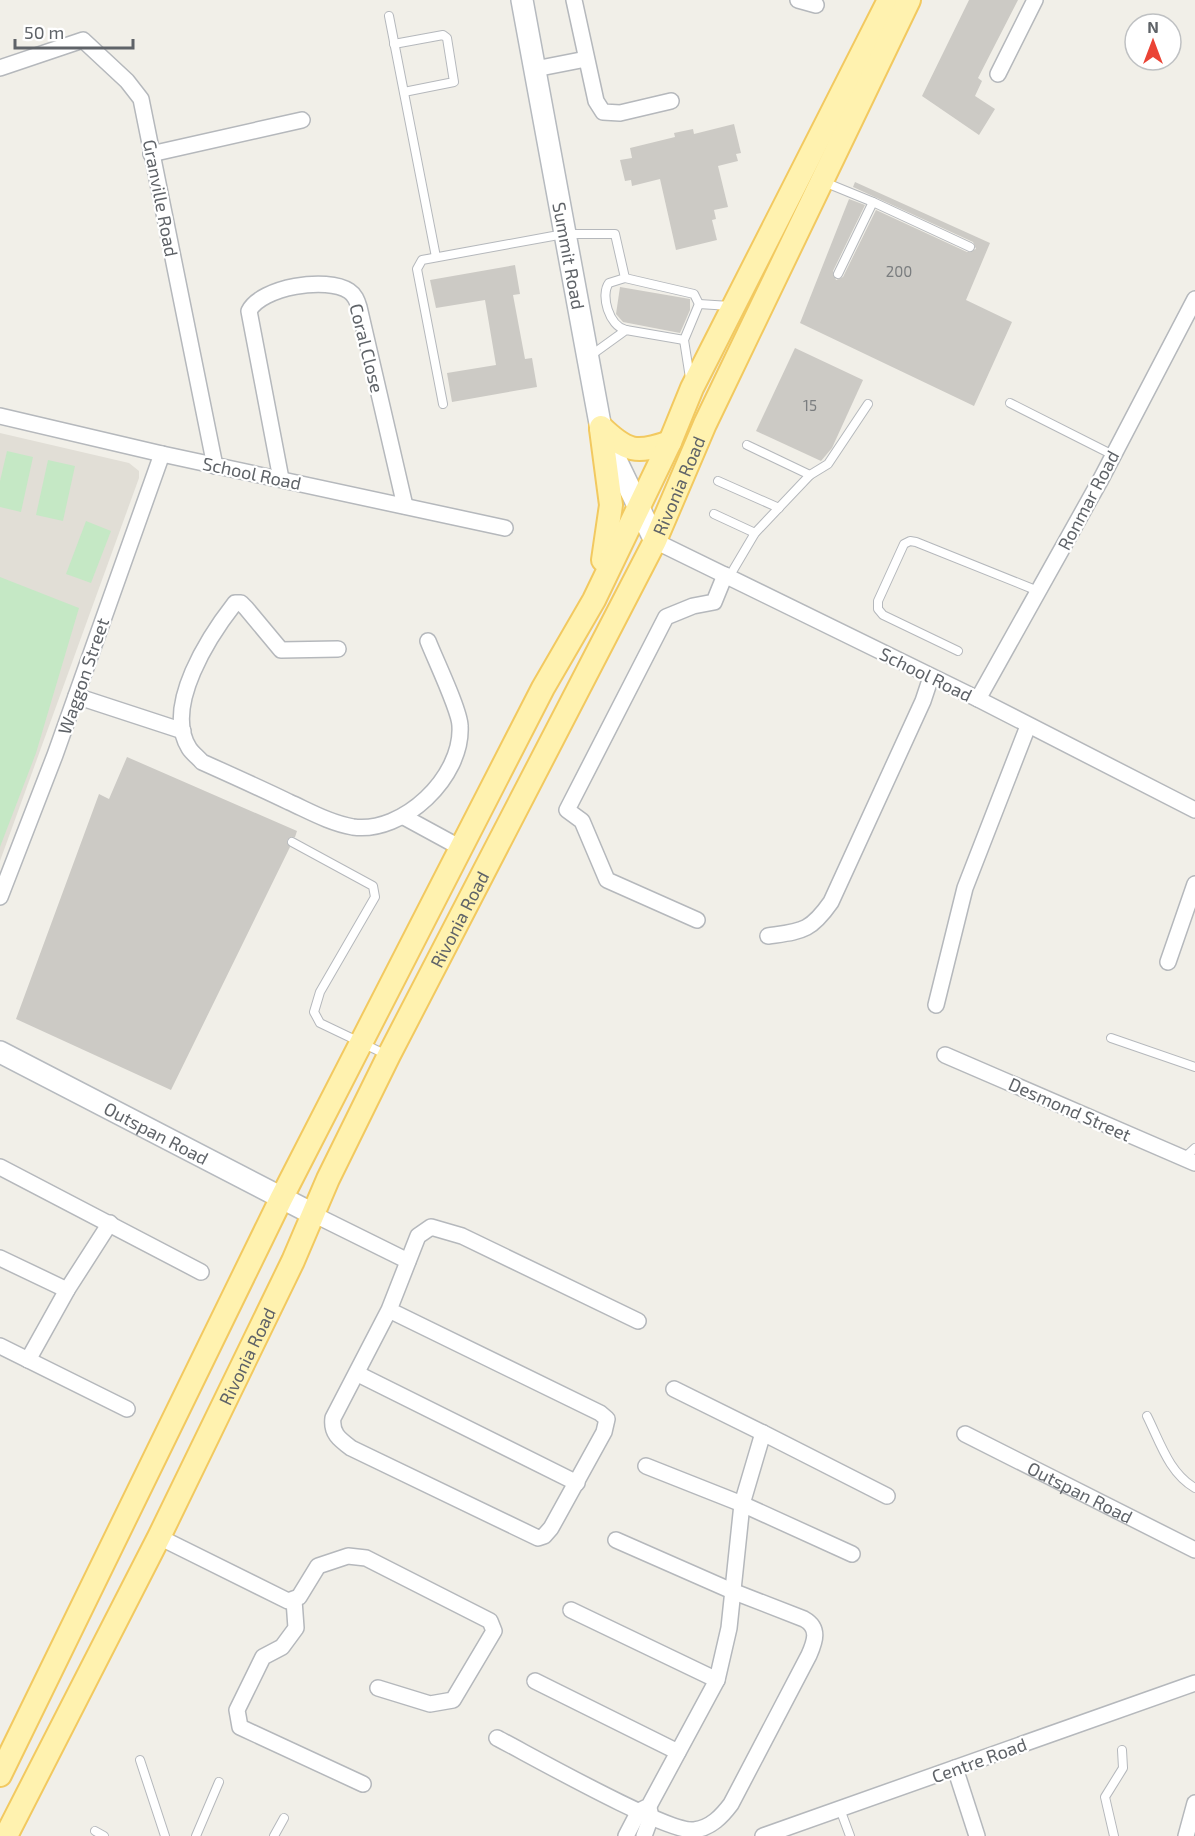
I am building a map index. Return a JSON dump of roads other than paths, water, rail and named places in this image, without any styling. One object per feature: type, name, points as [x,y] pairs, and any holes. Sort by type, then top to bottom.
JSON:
[{"type":"main road","name":"Summit Road","points":[[522,0],[601,428],[655,541]]},
{"type":"main road","name":"Rivonia Road","points":[[0,1775],[281,1199],[543,688],[594,600],[638,504],[670,442],[692,388],[889,0]]},
{"type":"main road","name":"Rivonia Road","points":[[6,1836],[159,1537],[293,1261],[389,1055],[655,541],[709,415],[909,0]]},
{"type":"main road","points":[[790,197],[806,184],[822,182]]},
{"type":"main road","points":[[601,428],[626,448],[642,451],[670,442]]},
{"type":"main road","points":[[594,600],[611,518],[601,428]]},
{"type":"main road","name":"Outspan Road","points":[[0,1052],[313,1214]]},
{"type":"street","points":[[574,0],[596,100],[603,112],[621,113],[671,101]]},
{"type":"street","points":[[798,0],[816,5]]},
{"type":"street","points":[[998,74],[1035,0]]},
{"type":"street","name":"Granville Road","points":[[0,68],[73,41],[85,41],[139,94],[215,466]]},
{"type":"street","points":[[535,69],[586,59]]},
{"type":"street","points":[[151,154],[302,120]]},
{"type":"street","name":"Coral Close","points":[[281,480],[249,311],[258,298],[277,290],[324,284],[339,286],[351,291],[359,307],[405,506]]},
{"type":"street","name":"Ronmar Road","points":[[978,699],[1113,455],[1195,299]]},
{"type":"street","name":"School Road","points":[[0,416],[215,466],[505,528]]},
{"type":"street","name":"Waggon Street","points":[[0,897],[76,696],[162,454]]},
{"type":"street","name":"School Road","points":[[655,541],[978,699],[1195,810]]},
{"type":"street","points":[[698,920],[607,880],[582,821],[567,810],[666,617],[693,606],[714,602],[727,576]]},
{"type":"street","points":[[338,649],[281,650],[246,608],[241,603],[235,603],[218,625],[192,674],[182,715],[183,731],[189,748],[202,762],[332,822],[370,829],[404,817],[422,803],[439,782],[459,746],[461,724],[428,641]]},
{"type":"street","points":[[768,936],[803,931],[820,917],[831,902],[932,677]]},
{"type":"street","points":[[76,696],[183,731]]},
{"type":"street","points":[[936,1005],[964,888],[1028,726]]},
{"type":"street","points":[[404,817],[461,848]]},
{"type":"street","points":[[1168,962],[1195,884]]},
{"type":"street","name":"Desmond Street","points":[[945,1054],[1191,1156]]},
{"type":"street","points":[[0,1167],[201,1272]]},
{"type":"street","points":[[313,1214],[408,1261]]},
{"type":"street","points":[[27,1360],[67,1290],[110,1223]]},
{"type":"street","points":[[389,1310],[604,1415],[607,1422],[604,1432],[577,1483],[548,1533],[538,1538],[351,1448],[332,1428],[333,1418],[358,1374],[389,1310],[418,1236],[431,1227],[445,1230],[638,1321]]},
{"type":"street","points":[[0,1258],[67,1290]]},
{"type":"street","points":[[0,1346],[127,1409]]},
{"type":"street","points":[[358,1374],[577,1483]]},
{"type":"street","points":[[674,1389],[887,1496]]},
{"type":"street","points":[[626,1836],[646,1811],[717,1680],[729,1628],[742,1504],[763,1433]]},
{"type":"street","name":"Outspan Road","points":[[966,1434],[1195,1550]]},
{"type":"street","points":[[645,1466],[742,1504],[852,1554]]},
{"type":"street","points":[[159,1537],[283,1599],[294,1600],[299,1597],[318,1566],[353,1556],[366,1558],[490,1621],[494,1631],[489,1643],[453,1700],[430,1704],[378,1688]]},
{"type":"street","points":[[497,1738],[688,1830],[705,1827],[723,1814],[731,1804],[815,1640],[811,1623],[616,1540]]},
{"type":"street","points":[[294,1600],[296,1628],[282,1647],[263,1657],[237,1710],[240,1727],[363,1784]]},
{"type":"street","points":[[571,1610],[717,1680]]},
{"type":"street","points":[[535,1681],[678,1752]]},
{"type":"street","name":"Centre Road","points":[[763,1836],[782,1833],[840,1809],[1195,1683]]},
{"type":"street","points":[[955,1768],[977,1836]]},
{"type":"street","points":[[1186,1836],[1195,1803]]},
{"type":"street","points":[[644,1836],[646,1811]]},
{"type":"lane","points":[[389,16],[436,257]]},
{"type":"lane","points":[[394,44],[443,35],[447,38],[454,82],[404,92]]},
{"type":"lane","points":[[822,182],[873,201],[970,247]]},
{"type":"lane","points":[[838,274],[873,201]]},
{"type":"lane","points":[[443,404],[417,269],[422,260],[564,234],[615,234],[626,278]]},
{"type":"lane","points":[[684,340],[617,328],[611,320],[606,290],[609,283],[626,278],[694,294],[699,304],[684,340],[692,388]]},
{"type":"lane","points":[[699,304],[733,307]]},
{"type":"lane","points":[[588,358],[626,330]]},
{"type":"lane","points":[[1010,403],[1113,455]]},
{"type":"lane","points":[[727,576],[755,533],[810,475],[832,458],[868,404]]},
{"type":"lane","points":[[747,445],[810,475]]},
{"type":"lane","points":[[718,481],[779,508]]},
{"type":"lane","points":[[714,514],[755,533]]},
{"type":"lane","points":[[958,651],[883,615],[878,609],[878,601],[904,544],[910,541],[916,542],[1038,591]]},
{"type":"lane","points":[[292,842],[368,881],[376,893],[314,1006],[314,1015],[320,1023],[389,1055]]},
{"type":"lane","points":[[1111,1038],[1195,1067]]},
{"type":"lane","points":[[1147,1416],[1171,1465],[1180,1477],[1195,1488]]},
{"type":"lane","points":[[1114,1836],[1105,1797],[1123,1768],[1122,1750]]},
{"type":"lane","points":[[140,1760],[165,1836]]},
{"type":"lane","points":[[196,1836],[219,1782]]},
{"type":"lane","points":[[840,1809],[850,1836]]},
{"type":"lane","points":[[274,1836],[284,1818]]},
{"type":"lane","points":[[95,1832],[104,1836]]}]
